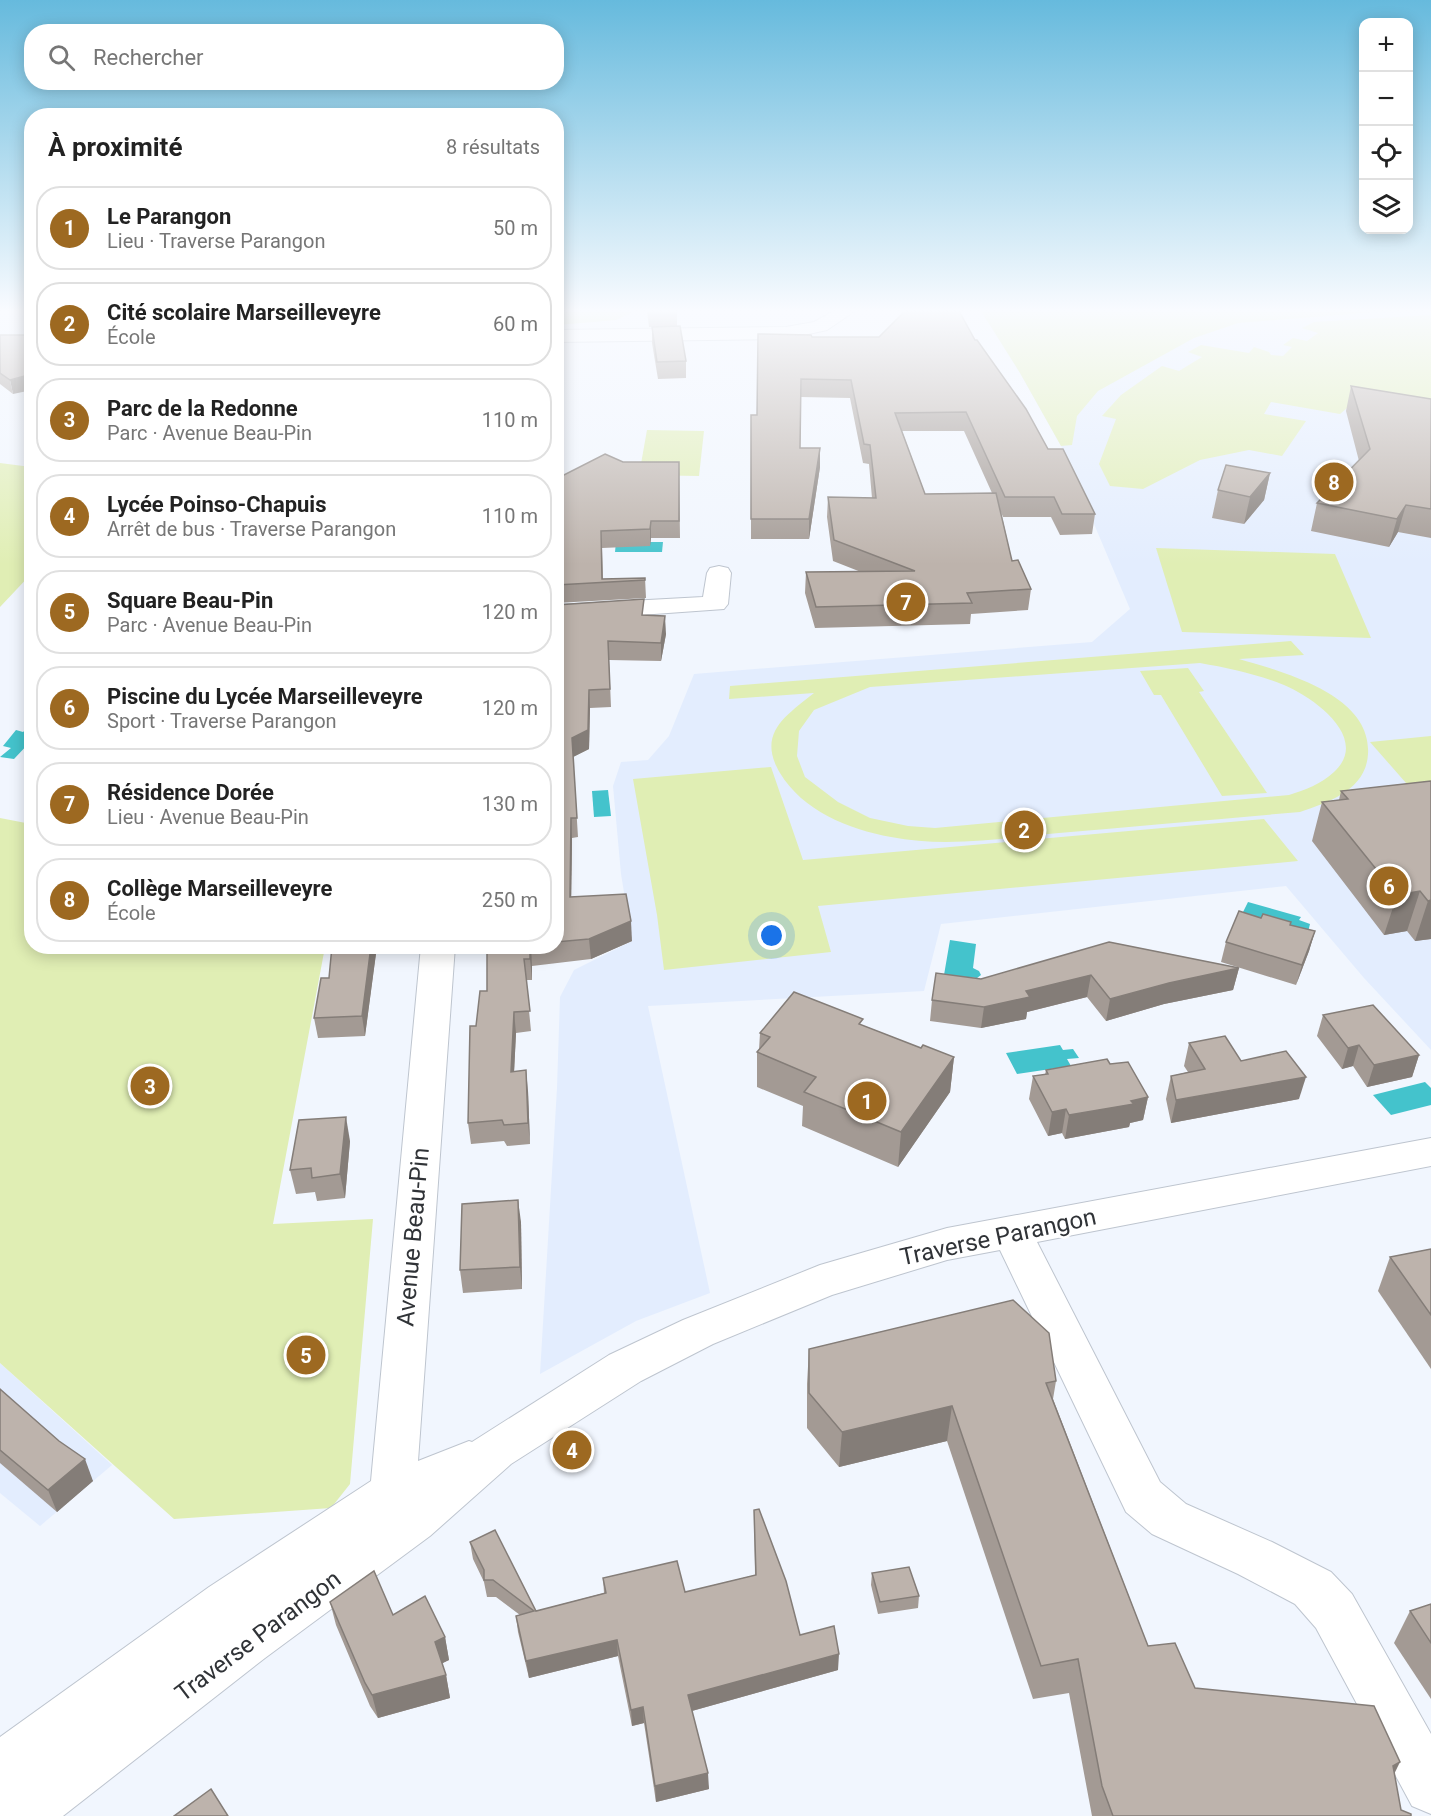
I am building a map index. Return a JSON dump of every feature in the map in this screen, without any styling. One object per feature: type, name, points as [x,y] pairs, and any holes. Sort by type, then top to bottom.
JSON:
[{"type":"street","points":[[564,613],[716,604],[718,573]]},
{"type":"street","name":"Avenue Beau-Pin","points":[[403,1507],[438,954]]},
{"type":"street","name":"Traverse Parangon","points":[[0,1770],[227,1604],[403,1507],[626,1368],[698,1332],[820,1282],[947,1244],[1431,1152]]},
{"type":"street","points":[[1011,1232],[1143,1497],[1169,1519],[1255,1558],[1313,1588],[1334,1611],[1431,1787]]},
{"type":"street","name":"Traverse Parangon","points":[[16,1816],[99,1756],[247,1641],[403,1507]]},
{"type":"shaded area","points":[[1033,396],[1431,396],[1431,1050],[1364,978],[1286,886],[941,924],[924,991],[648,1006],[710,1293],[636,1321],[540,1374],[557,1088],[560,997],[574,970],[632,941],[621,874],[613,786],[621,762],[648,760],[669,736],[694,674],[1092,642],[1130,609],[1061,446]]},
{"type":"shaded area","points":[[0,1363],[112,1465],[40,1526],[0,1493]]},
{"type":"green space","points":[[1033,396],[1094,396],[1077,416],[1072,445],[1061,446]]},
{"type":"green space","points":[[1120,396],[1431,396],[1431,422],[1347,408],[1340,414],[1271,402],[1264,414],[1306,421],[1282,456],[1249,450],[1200,460],[1143,489],[1110,486],[1099,464],[1116,419],[1102,416]]},
{"type":"green space","points":[[647,430],[704,431],[699,476],[639,475]]},
{"type":"green space","points":[[0,463],[24,466],[24,582],[0,607]]},
{"type":"green space","points":[[1156,548],[1335,554],[1371,638],[1182,632]]},
{"type":"green space","points":[[1291,641],[1304,655],[1239,659],[1301,679],[1341,701],[1356,716],[1365,734],[1368,754],[1361,777],[1353,786],[1334,799],[1300,812],[975,841],[912,840],[875,834],[828,816],[801,798],[780,773],[773,759],[771,747],[773,736],[785,717],[814,693],[729,699],[730,686]],"holes":[[[1200,663],[1232,669],[1284,685],[1309,699],[1334,720],[1342,733],[1346,746],[1344,759],[1324,780],[1289,795],[935,828],[908,826],[870,818],[838,802],[805,777],[797,756],[799,731],[814,710],[870,687]]]},
{"type":"green space","points":[[1188,668],[1204,691],[1199,692],[1267,793],[1222,796],[1161,695],[1154,695],[1140,671]]},
{"type":"green space","points":[[1431,736],[1431,798],[1421,800],[1370,742]]},
{"type":"green space","points":[[771,767],[803,860],[1264,819],[1298,861],[818,906],[831,952],[664,970],[657,915],[633,779]]},
{"type":"green space","points":[[0,818],[24,823],[24,954],[324,954],[273,1224],[373,1219],[350,1484],[331,1508],[174,1519],[0,1363]]},
{"type":"water","points":[[616,542],[663,542],[662,552],[615,552]]},
{"type":"water","points":[[16,730],[23,732],[24,748],[14,759],[0,757],[11,748],[3,746]]},
{"type":"water","points":[[608,790],[611,816],[594,817],[592,791]]},
{"type":"water","points":[[1248,902],[1301,917],[1299,920],[1310,924],[1308,932],[1241,916]]},
{"type":"water","points":[[950,940],[976,944],[973,968],[981,975],[977,978],[944,975]]},
{"type":"water","points":[[1060,1045],[1063,1050],[1073,1049],[1079,1058],[1067,1059],[1071,1066],[1017,1074],[1006,1053]]},
{"type":"water","points":[[1425,1082],[1431,1088],[1431,1105],[1391,1115],[1373,1095]]},
{"type":"building","points":[[757,396],[801,396],[800,448],[820,448],[809,519],[751,519],[751,415],[757,415]]},
{"type":"building","points":[[854,396],[1017,396],[1048,449],[1063,449],[1095,514],[1062,514],[1054,497],[1005,497],[966,412],[895,413],[925,494],[996,493],[1012,561],[1018,560],[1031,589],[967,593],[972,603],[816,607],[806,572],[915,571],[834,540],[828,497],[876,498],[870,445],[864,444]]},
{"type":"building","points":[[1354,396],[1411,396],[1431,399],[1431,509],[1406,505],[1397,519],[1317,503],[1370,449]]},
{"type":"building","points":[[605,454],[623,462],[679,462],[679,521],[651,521],[650,529],[601,531],[602,579],[645,578],[645,580],[564,585],[564,475]]},
{"type":"building","points":[[1226,465],[1270,473],[1250,497],[1218,490]]},
{"type":"building","points":[[644,599],[642,615],[665,616],[661,643],[608,641],[610,689],[589,690],[588,730],[572,738],[577,818],[571,818],[570,897],[626,894],[631,921],[589,939],[564,941],[564,604]]},
{"type":"building","points":[[1431,781],[1431,900],[1428,901],[1420,891],[1397,895],[1322,802],[1348,799],[1341,791]]},
{"type":"building","points":[[1239,911],[1261,918],[1263,914],[1291,922],[1290,925],[1315,931],[1302,965],[1226,942]]},
{"type":"building","points":[[1109,942],[1239,968],[1110,999],[1091,975],[1026,991],[1030,997],[984,1007],[932,1000],[936,973],[981,979]]},
{"type":"building","points":[[331,954],[370,954],[362,1016],[314,1018],[321,978],[329,978]]},
{"type":"building","points":[[487,954],[530,954],[530,959],[524,959],[530,1011],[514,1012],[511,1072],[526,1070],[528,1123],[504,1125],[502,1120],[468,1123],[470,1026],[476,1026],[480,991],[487,991]]},
{"type":"building","points":[[794,992],[863,1019],[859,1024],[921,1048],[923,1045],[954,1057],[901,1132],[804,1092],[816,1077],[757,1052],[770,1037],[760,1033]]},
{"type":"building","points":[[1373,1005],[1419,1055],[1374,1065],[1359,1045],[1348,1048],[1323,1015]]},
{"type":"building","points":[[1225,1036],[1241,1061],[1286,1051],[1306,1077],[1176,1100],[1171,1076],[1205,1069],[1189,1043]]},
{"type":"building","points":[[1107,1059],[1110,1064],[1128,1062],[1148,1097],[1131,1101],[1134,1104],[1069,1115],[1066,1109],[1052,1112],[1033,1076],[1048,1074],[1046,1070]]},
{"type":"building","points":[[346,1117],[340,1174],[312,1178],[311,1168],[290,1170],[299,1120]]},
{"type":"building","points":[[518,1200],[520,1267],[460,1270],[462,1204]]},
{"type":"building","points":[[1431,1249],[1431,1315],[1390,1257]]},
{"type":"building","points":[[1013,1300],[1049,1333],[1056,1381],[1046,1383],[1148,1646],[1175,1643],[1195,1688],[1374,1706],[1400,1762],[1393,1766],[1401,1810],[1411,1816],[1113,1816],[1102,1786],[1078,1659],[1041,1666],[952,1406],[842,1432],[809,1393],[809,1349]]},
{"type":"building","points":[[0,1389],[59,1441],[85,1459],[48,1490],[0,1450]]},
{"type":"building","points":[[759,1509],[786,1581],[800,1635],[834,1626],[839,1654],[688,1695],[708,1773],[655,1786],[643,1707],[631,1710],[617,1640],[526,1661],[516,1616],[534,1611],[493,1580],[484,1580],[484,1570],[470,1542],[495,1530],[536,1611],[606,1593],[603,1578],[677,1561],[685,1592],[756,1575],[754,1510]]},
{"type":"building","points":[[909,1567],[919,1596],[880,1602],[872,1573]]},
{"type":"building","points":[[374,1571],[393,1615],[425,1596],[445,1637],[435,1642],[446,1675],[372,1695],[330,1602]]},
{"type":"building","points":[[1431,1604],[1431,1643],[1410,1611]]},
{"type":"building","points":[[211,1789],[228,1816],[174,1816]]},
{"type":"place","name":"Collège Marseilleveyre","points":[[1334,482]]},
{"type":"place","name":"Résidence Dorée","points":[[906,602]]},
{"type":"place","name":"Cité scolaire Marseilleveyre","points":[[1024,830]]},
{"type":"place","name":"Piscine du Lycée Marseilleveyre","points":[[1389,886]]},
{"type":"place","name":"Parc de la Redonne","points":[[150,1086]]},
{"type":"place","name":"Le Parangon","points":[[867,1101]]},
{"type":"place","name":"Square Beau-Pin","points":[[306,1355]]},
{"type":"place","name":"Lycée Poinso-Chapuis","points":[[572,1450]]}]
